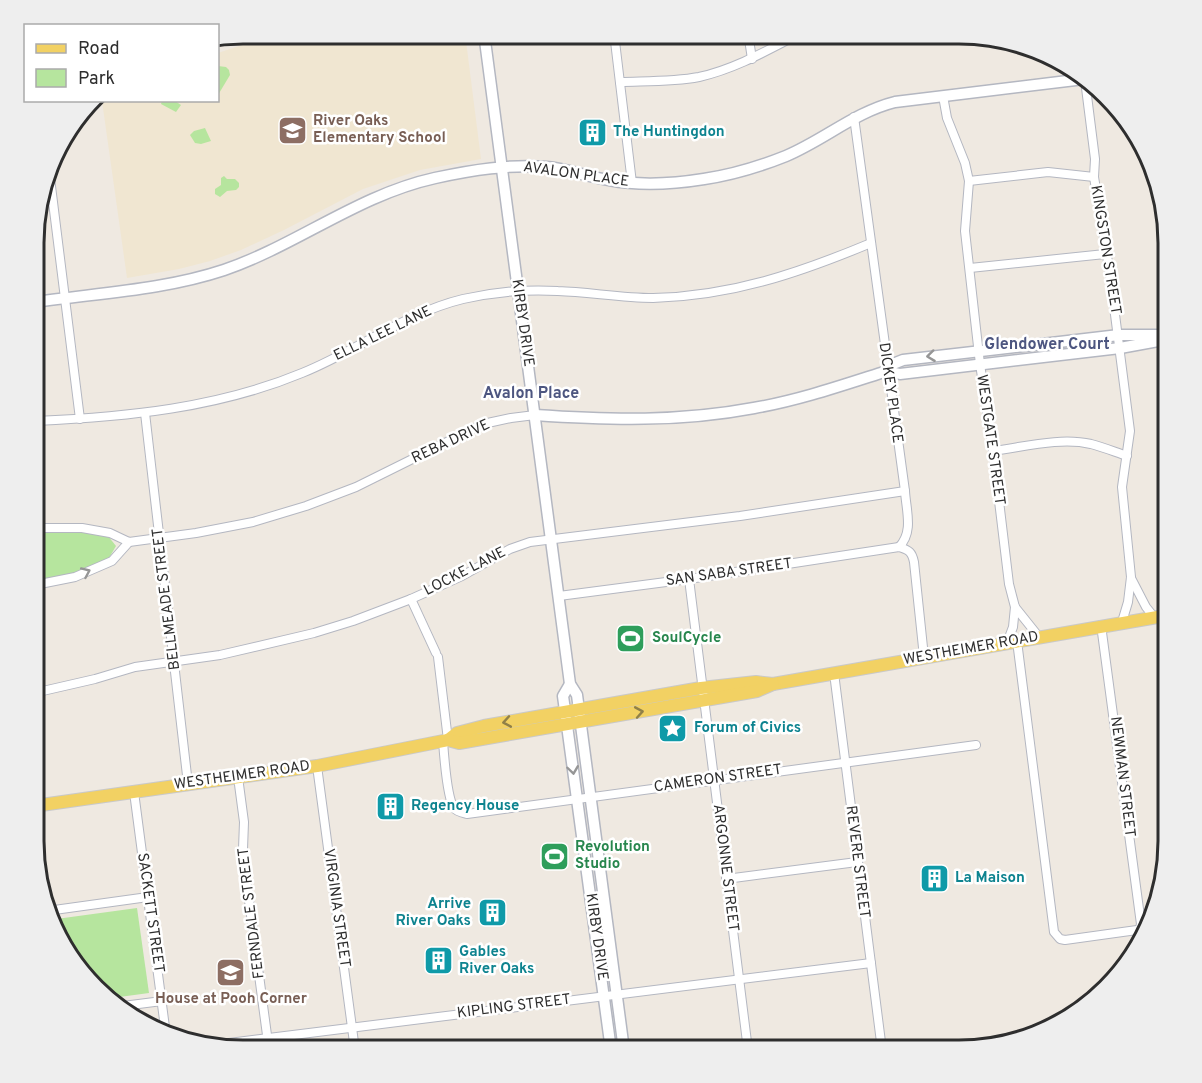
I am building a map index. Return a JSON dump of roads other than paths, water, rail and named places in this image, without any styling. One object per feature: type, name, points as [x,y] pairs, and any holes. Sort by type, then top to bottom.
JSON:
[{"type":"main road","name":"WESTHEIMER ROAD","points":[[44,805],[317,765],[446,741],[459,743],[566,718],[702,694],[757,691],[773,684],[1158,616]]},
{"type":"street","name":"KIRBY DRIVE","points":[[485,44],[550,539],[570,684],[577,695],[623,1039]]},
{"type":"street","points":[[615,44],[632,183]]},
{"type":"street","points":[[750,44],[752,59]]},
{"type":"street","points":[[620,82],[698,77],[752,59],[780,44]]},
{"type":"street","name":"AVALON PLACE","points":[[44,301],[159,285],[224,270],[282,245],[378,196],[434,178],[501,167],[550,168],[632,183],[707,179],[786,156],[854,117],[879,106],[895,102],[1075,81]]},
{"type":"street","name":"KINGSTON STREET","points":[[1086,89],[1095,159],[1094,177],[1119,335],[1130,431],[1122,487],[1131,577]]},
{"type":"street","name":"WESTGATE STREET","points":[[943,96],[947,118],[965,162],[969,182],[965,231],[978,350],[1009,584],[1015,608],[1012,642],[1054,932],[1060,939],[1065,940],[1138,928]]},
{"type":"street","name":"DICKEY PLACE","points":[[854,117],[904,491],[908,532],[906,540],[899,547]]},
{"type":"street","points":[[969,182],[1048,172],[1094,177]]},
{"type":"street","points":[[51,188],[80,419]]},
{"type":"street","name":"ELLA LEE LANE","points":[[44,421],[145,413],[224,398],[283,381],[336,357],[396,325],[435,308],[462,300],[518,291],[557,291],[651,298],[721,292],[807,269],[871,243]]},
{"type":"street","points":[[970,268],[1106,254]]},
{"type":"street","name":"REBA DRIVE","points":[[44,528],[82,528],[110,533],[129,542],[253,522],[306,506],[356,487],[483,424],[511,418],[535,415],[602,420],[689,417],[786,401],[887,371],[894,364],[903,360],[1119,335],[1158,337]]},
{"type":"street","name":"REBA DRIVE","points":[[887,371],[900,374],[1120,348],[1158,339]]},
{"type":"street","name":"BELLMEADE STREET","points":[[145,413],[188,784]]},
{"type":"street","points":[[993,451],[1056,442],[1078,442],[1092,444],[1127,456]]},
{"type":"street","name":"LOCKE LANE","points":[[44,691],[135,667],[220,655],[314,633],[411,599],[462,576],[519,545],[550,539],[740,516],[904,491]]},
{"type":"street","points":[[44,583],[75,578],[112,561],[129,542]]},
{"type":"street","points":[[899,547],[912,553],[915,562],[924,657]]},
{"type":"street","name":"SAN SABA STREET","points":[[559,596],[899,547]]},
{"type":"street","points":[[1131,577],[1146,607],[1154,617]]},
{"type":"street","points":[[1122,622],[1128,602],[1131,577]]},
{"type":"street","name":"ARGONNE STREET","points":[[688,579],[747,1039]]},
{"type":"street","points":[[411,599],[437,655],[446,741]]},
{"type":"street","name":"WESTGATE STREET","points":[[1015,608],[1039,637]]},
{"type":"street","name":"NEWMAN STREET","points":[[1101,626],[1140,924]]},
{"type":"street","name":"REVERE STREET","points":[[834,674],[881,1039]]},
{"type":"street","name":"KIRBY DRIVE","points":[[570,684],[562,696],[610,1039]]},
{"type":"street","name":"CAMERON STREET","points":[[446,741],[450,794],[454,808],[467,814],[976,745]]},
{"type":"street","name":"VIRGINIA STREET","points":[[317,765],[354,1040]]},
{"type":"street","name":"FERNDALE STREET","points":[[238,777],[244,822],[243,849],[246,878],[267,1040]]},
{"type":"street","name":"SACKETT STREET","points":[[134,792],[165,1023]]},
{"type":"street","points":[[726,879],[857,862]]},
{"type":"street","points":[[56,909],[148,897]]},
{"type":"street","name":"KIPLING STREET","points":[[248,1040],[871,963]]},
{"type":"street","points":[[131,1005],[162,1001]]},
{"type":"place","name":"River Oaks Elementary School","points":[[292,130]]},
{"type":"place","name":"The Huntingdon","points":[[592,132]]},
{"type":"place","name":"SoulCycle","points":[[631,638]]},
{"type":"place","name":"Forum of Civics","points":[[673,728]]},
{"type":"place","name":"Regency House","points":[[390,806]]},
{"type":"place","name":"Revolution Studio","points":[[554,856]]},
{"type":"place","name":"La Maison","points":[[934,878]]},
{"type":"place","name":"Arrive River Oaks","points":[[492,913]]},
{"type":"place","name":"Gables River Oaks","points":[[438,961]]},
{"type":"place","name":"House at Pooh Corner","points":[[231,972]]},
{"type":"district","name":"Glendower Court","points":[[1047,345]]},
{"type":"district","name":"Avalon Place","points":[[531,394]]}]
